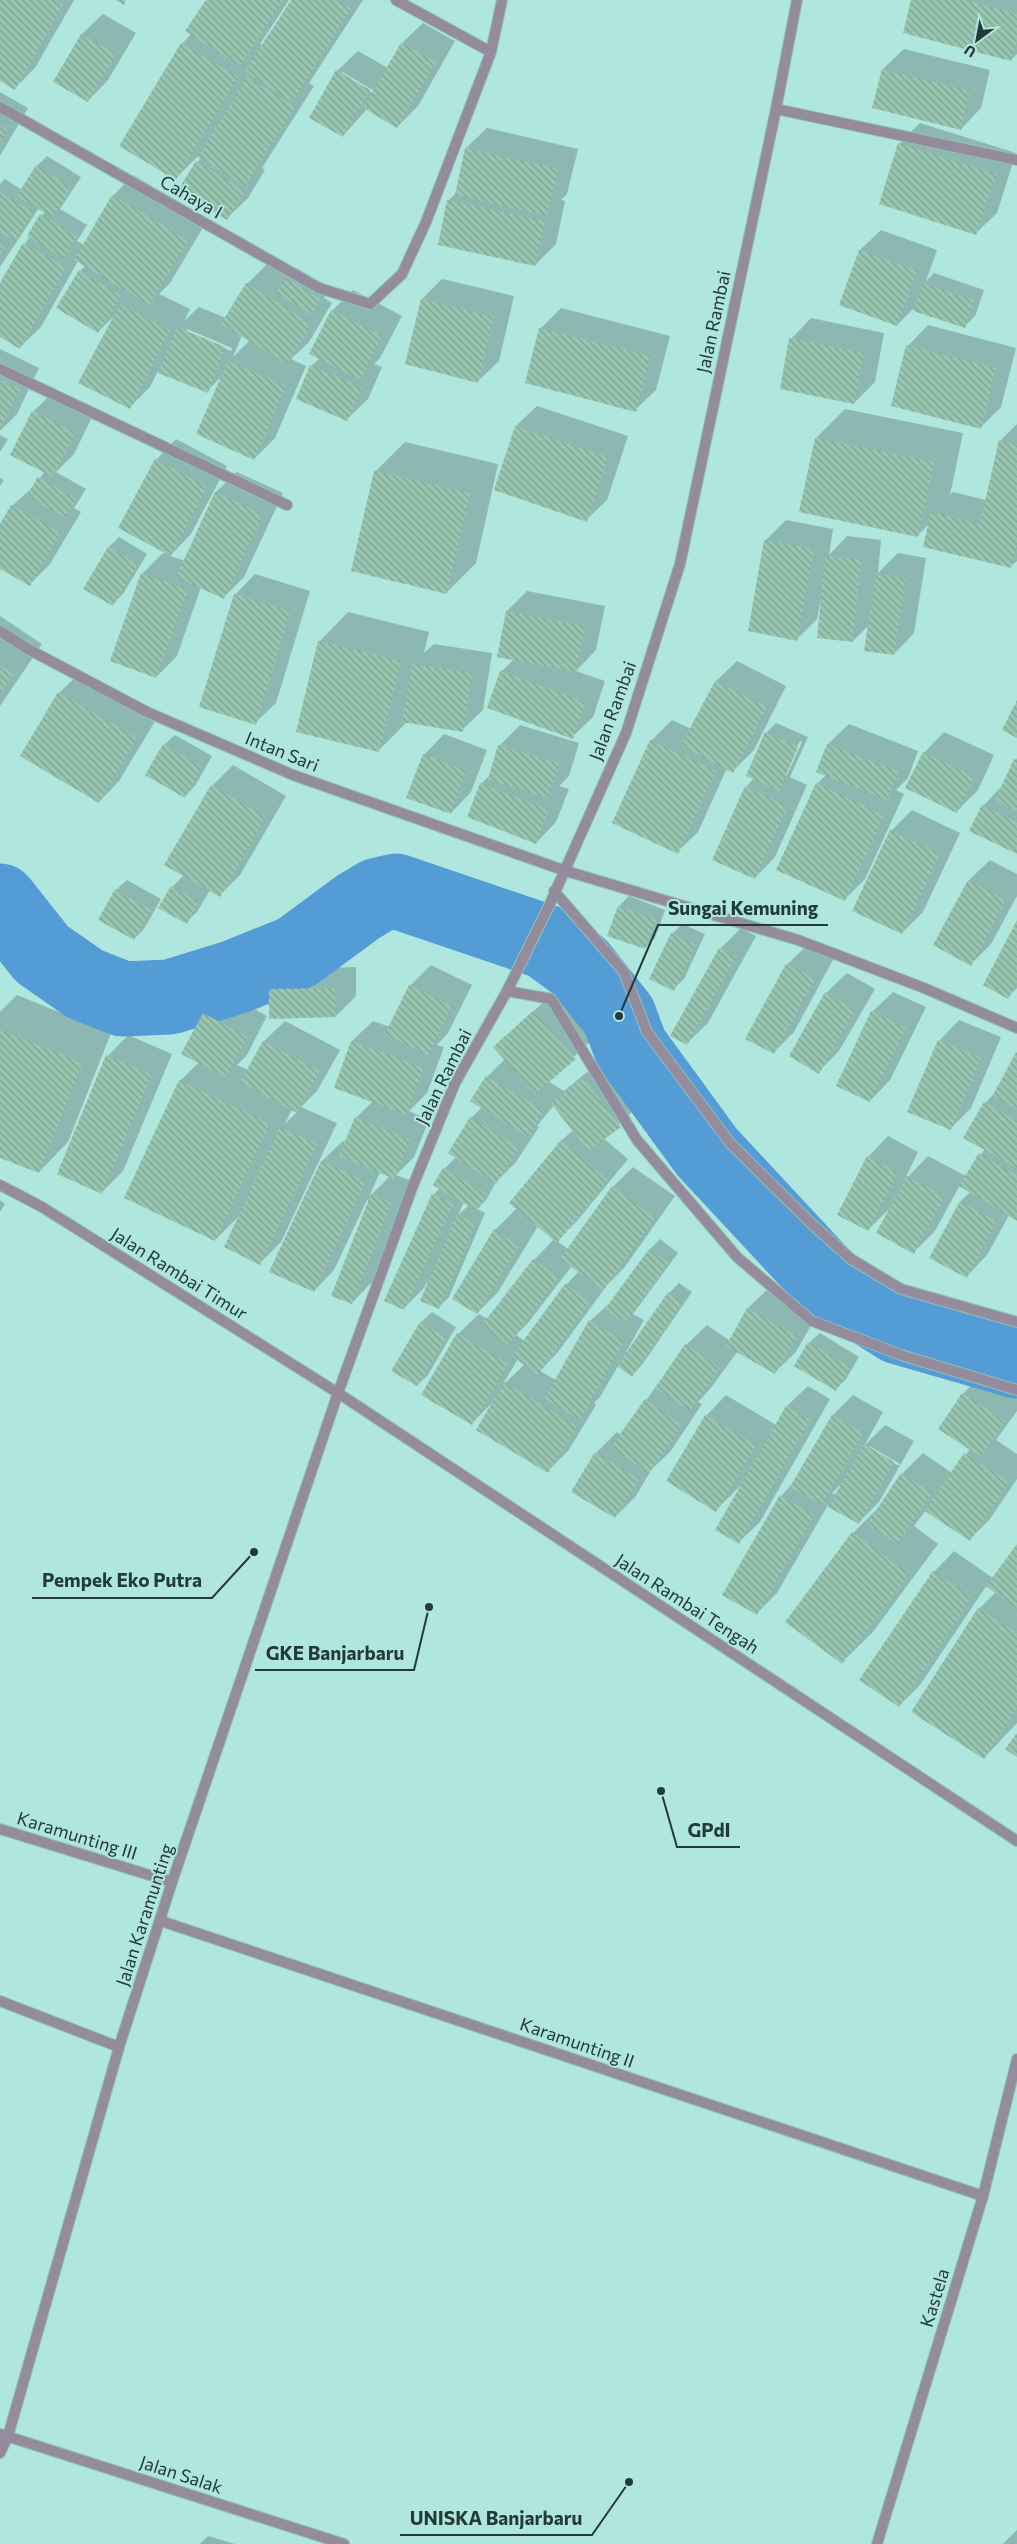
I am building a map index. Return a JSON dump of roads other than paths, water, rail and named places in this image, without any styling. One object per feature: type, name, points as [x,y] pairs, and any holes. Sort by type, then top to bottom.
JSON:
[{"type":"street","points":[[396,0],[492,52],[502,0]]},
{"type":"street","name":"Jalan Rambai","points":[[338,1393],[412,1188],[455,1083],[506,991],[548,908],[626,733],[680,564],[776,109],[797,0]]},
{"type":"street","name":"Cahaya I","points":[[0,108],[318,288],[370,304],[402,274],[426,222],[492,52]]},
{"type":"street","points":[[776,109],[1017,160]]},
{"type":"street","points":[[0,369],[287,505]]},
{"type":"street","name":"Intan Sari","points":[[0,630],[28,649],[147,712],[293,775],[566,871],[798,940],[924,988],[1017,1028]]},
{"type":"street","points":[[554,891],[624,972],[647,1032],[730,1143],[813,1225],[851,1259],[902,1288],[1017,1322]]},
{"type":"street","points":[[506,991],[550,999],[637,1140],[737,1257],[812,1321],[902,1355],[1017,1390]]},
{"type":"street","name":"Jalan Rambai Timur","points":[[0,1185],[42,1207],[338,1393]]},
{"type":"street","name":"Jalan Rambai Tengah","points":[[338,1393],[1017,1842]]},
{"type":"street","name":"Jalan Karamunting","points":[[0,2453],[119,2047],[172,1882],[338,1393]]},
{"type":"street","name":"Karamunting III","points":[[0,1829],[172,1882]]},
{"type":"street","name":"Karamunting II","points":[[161,1921],[983,2196]]},
{"type":"street","points":[[0,2001],[119,2047]]},
{"type":"street","name":"Kastela","points":[[877,2544],[983,2196],[1017,2059]]},
{"type":"street","name":"Jalan Salak","points":[[4,2435],[344,2544]]},
{"type":"waterway","points":[[0,901],[42,954],[85,984],[123,999],[170,997],[235,977],[297,952],[358,907],[378,895],[396,891],[546,942],[580,967],[619,1016],[631,1048],[707,1152],[828,1282],[899,1327],[1017,1361]]},
{"type":"place","name":"Sungai Kemuning","points":[[619,1016]]},
{"type":"place","name":"Pempek Eko Putra","points":[[254,1552]]},
{"type":"place","name":"GKE Banjarbaru","points":[[429,1607]]},
{"type":"place","name":"GPdI","points":[[661,1791]]},
{"type":"place","name":"UNISKA Banjarbaru","points":[[629,2482]]}]
